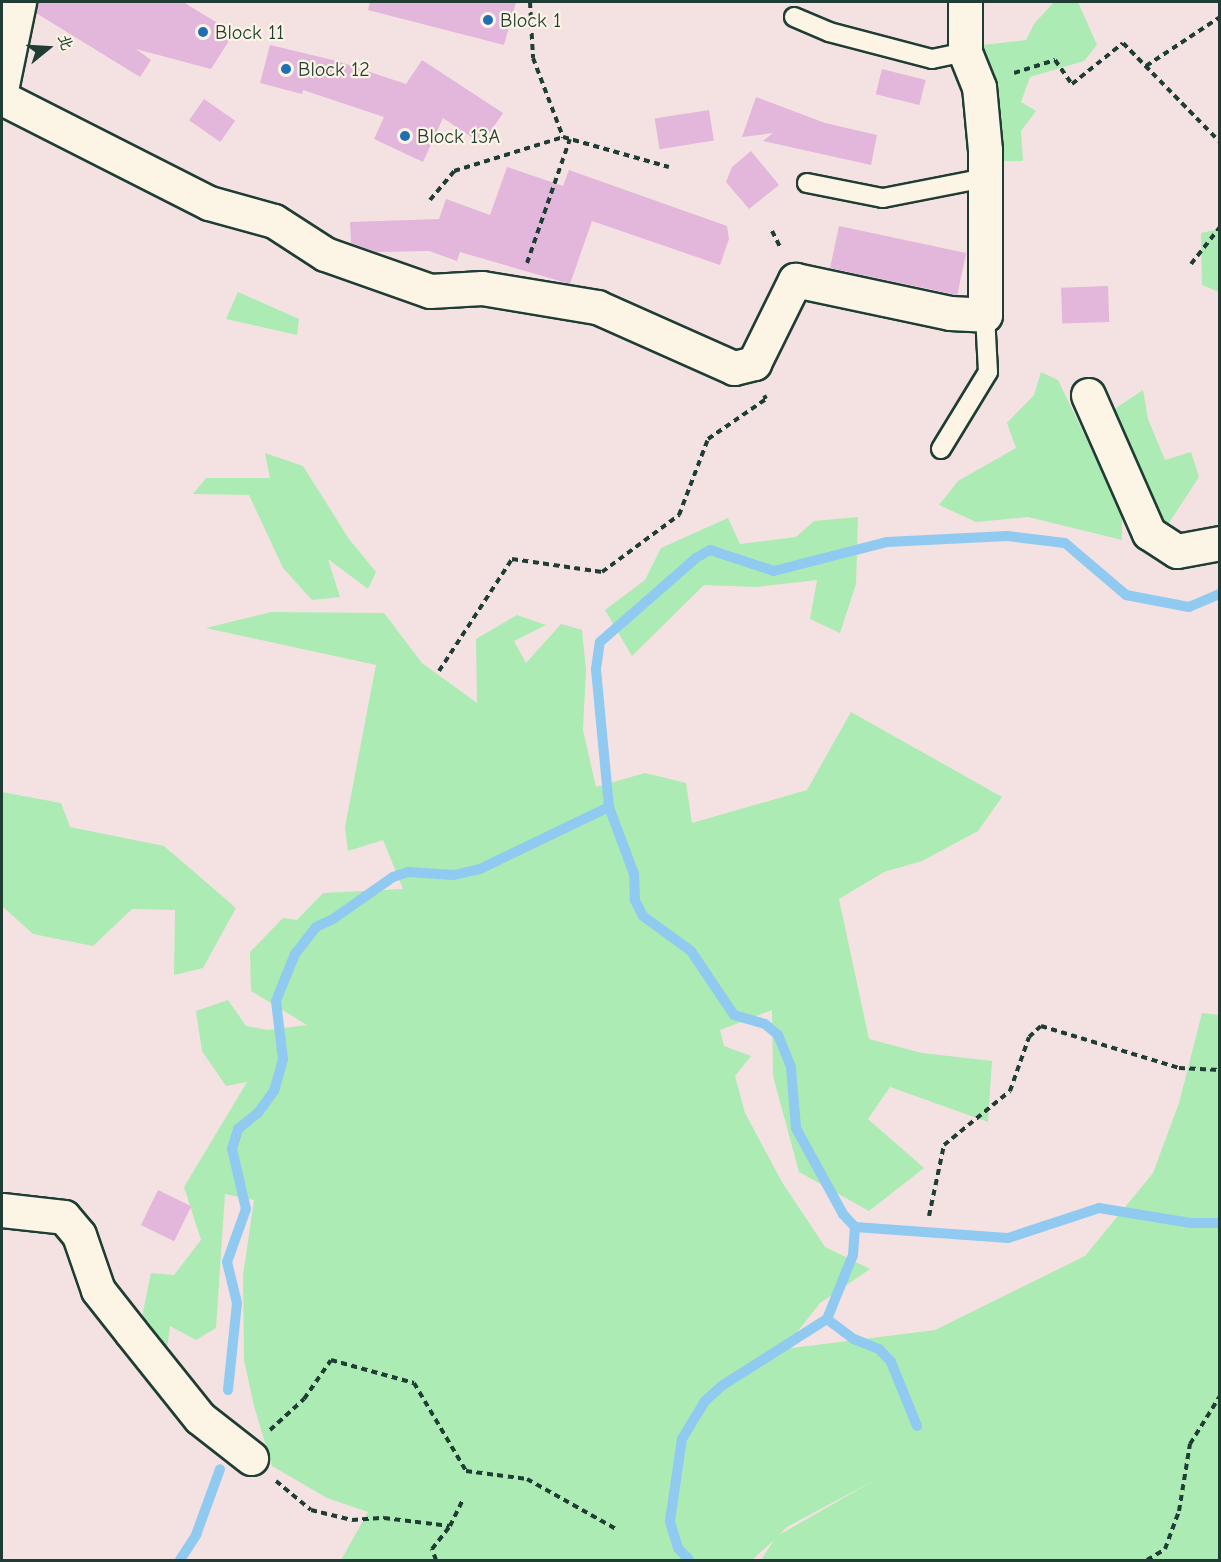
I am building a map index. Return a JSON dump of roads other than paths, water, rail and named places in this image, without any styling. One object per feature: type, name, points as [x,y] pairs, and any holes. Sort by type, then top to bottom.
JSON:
[{"type":"street","points":[[2,85],[19,2]]},
{"type":"street","points":[[2,98],[209,203],[274,221],[325,254],[430,291],[482,288],[597,307],[734,368],[754,363],[795,280],[950,313],[985,315],[986,178],[979,87],[965,52],[965,2]]},
{"type":"street","points":[[1088,394],[1149,533],[1177,551],[1220,543]]},
{"type":"street","points":[[2,1210],[64,1217],[79,1235],[104,1298],[200,1418],[251,1458]]},
{"type":"lane","points":[[794,17],[829,33],[932,59],[965,52]]},
{"type":"lane","points":[[807,183],[883,198],[986,178]]},
{"type":"lane","points":[[941,449],[988,372],[985,315]]},
{"type":"waterway","points":[[689,1560],[678,1548],[670,1521],[682,1439],[705,1401],[723,1385],[827,1319],[853,1255],[855,1227],[843,1214],[796,1128],[791,1067],[778,1035],[765,1024],[734,1015],[691,951],[643,916],[635,900],[634,874],[609,807],[596,669],[600,642],[696,558],[710,550],[774,571],[887,542],[1007,536],[1065,543],[1126,595],[1189,607],[1220,594]]},
{"type":"waterway","points":[[228,1390],[237,1303],[227,1262],[246,1209],[232,1149],[238,1129],[258,1113],[274,1091],[283,1059],[276,1001],[295,954],[316,927],[333,919],[393,877],[408,872],[454,875],[480,869],[609,807]]},
{"type":"waterway","points":[[855,1227],[1008,1238],[1099,1208],[1191,1223],[1220,1223]]},
{"type":"waterway","points":[[827,1319],[854,1339],[879,1349],[891,1362],[917,1426]]},
{"type":"waterway","points":[[180,1560],[196,1535],[220,1469]]},
{"type":"place","name":"Block 1","points":[[488,20]]},
{"type":"place","name":"Block 11","points":[[203,32]]},
{"type":"place","name":"Block 12","points":[[286,69]]},
{"type":"place","name":"Block 13A","points":[[405,136]]}]
